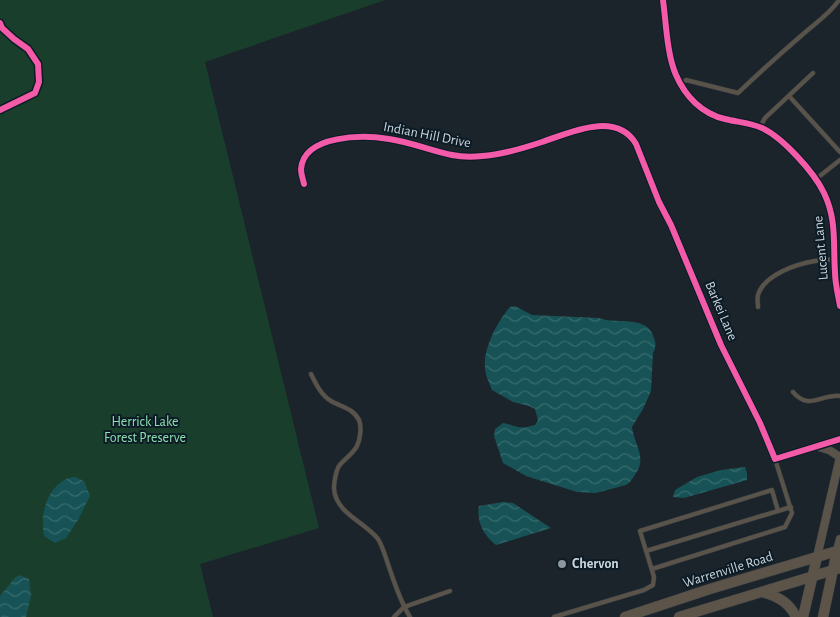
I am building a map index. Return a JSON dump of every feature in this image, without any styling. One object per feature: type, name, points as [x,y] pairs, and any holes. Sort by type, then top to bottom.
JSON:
[{"type":"main road","name":"Warrenville Road","points":[[625,617],[839,550]]},
{"type":"main road","points":[[823,617],[837,569],[839,550]]},
{"type":"main road","points":[[803,617],[816,557]]},
{"type":"main road","points":[[679,617],[837,569]]},
{"type":"main road","points":[[762,592],[780,598],[788,604],[796,617]]},
{"type":"street","name":"Lucent Lane","points":[[663,0],[671,60],[680,84],[693,100],[711,115],[760,127],[773,134],[784,143],[816,180],[829,204],[837,242],[835,259],[840,306]]},
{"type":"street","name":"Indian Hill Drive","points":[[304,184],[301,170],[304,158],[320,144],[345,138],[390,139],[449,154],[484,156],[522,148],[585,128],[604,126]]},
{"type":"street","name":"Barkei Lane","points":[[604,126],[625,132],[636,144],[721,345],[776,459]]},
{"type":"street","points":[[776,459],[840,439]]},
{"type":"street","points":[[816,557],[840,457],[829,450],[819,447]]},
{"type":"street","points":[[839,550],[840,539]]},
{"type":"lane","points":[[680,84],[686,80],[738,93],[833,8],[839,0]]},
{"type":"lane","points":[[760,127],[765,118],[814,73]]},
{"type":"lane","points":[[789,96],[840,152]]},
{"type":"lane","points":[[816,180],[840,160]]},
{"type":"lane","points":[[758,307],[760,291],[777,274],[815,261],[835,259]]},
{"type":"lane","points":[[311,374],[323,395],[353,412],[359,420],[360,429],[357,447],[338,467],[334,487],[335,495],[340,505],[378,540],[384,550],[404,608],[410,617]]},
{"type":"lane","points":[[793,392],[796,396],[811,402],[840,396]]},
{"type":"lane","points":[[652,569],[785,527],[792,513],[776,459]]},
{"type":"lane","points":[[554,617],[644,590],[653,585],[654,577],[640,531],[772,490],[778,511]]},
{"type":"lane","points":[[646,551],[790,507]]},
{"type":"lane","points":[[394,617],[404,608],[450,591]]},
{"type":"green space","name":"Herrick Lake Forest Preserve","points":[[0,0],[385,0],[205,62],[319,528],[200,564],[213,617],[0,617]]},
{"type":"water","points":[[515,306],[532,315],[599,318],[639,323],[650,331],[655,340],[651,391],[632,427],[639,450],[640,461],[634,477],[626,485],[596,493],[577,492],[526,476],[503,463],[494,436],[495,429],[503,423],[519,427],[535,425],[538,420],[535,409],[513,402],[492,390],[486,373],[486,352],[492,335],[505,313],[510,307]]},
{"type":"water","points":[[745,467],[747,480],[684,498],[673,497],[675,490],[697,477],[721,470]]},
{"type":"water","points":[[75,477],[84,481],[90,496],[66,538],[55,543],[44,536],[43,514],[45,505],[59,484]]},
{"type":"water","points":[[503,502],[513,503],[551,528],[496,545],[482,528],[478,512],[479,506]]},
{"type":"water","points":[[19,575],[29,579],[31,596],[26,617],[0,617],[0,596]]},
{"type":"cycle path","points":[[663,0],[673,67],[689,97],[717,117],[762,128],[779,139],[813,175],[824,193],[833,222],[836,280],[840,306]]},
{"type":"cycle path","points":[[0,23],[2,28],[28,49],[38,64],[39,82],[35,93],[0,110]]},
{"type":"cycle path","points":[[304,184],[301,169],[305,157],[312,149],[337,139],[365,137],[389,139],[452,155],[474,157],[512,151],[592,127],[605,126],[617,128],[627,134],[636,144],[721,345],[760,423],[775,459],[840,439]]},
{"type":"place","name":"Chervon","points":[[562,564]]}]
